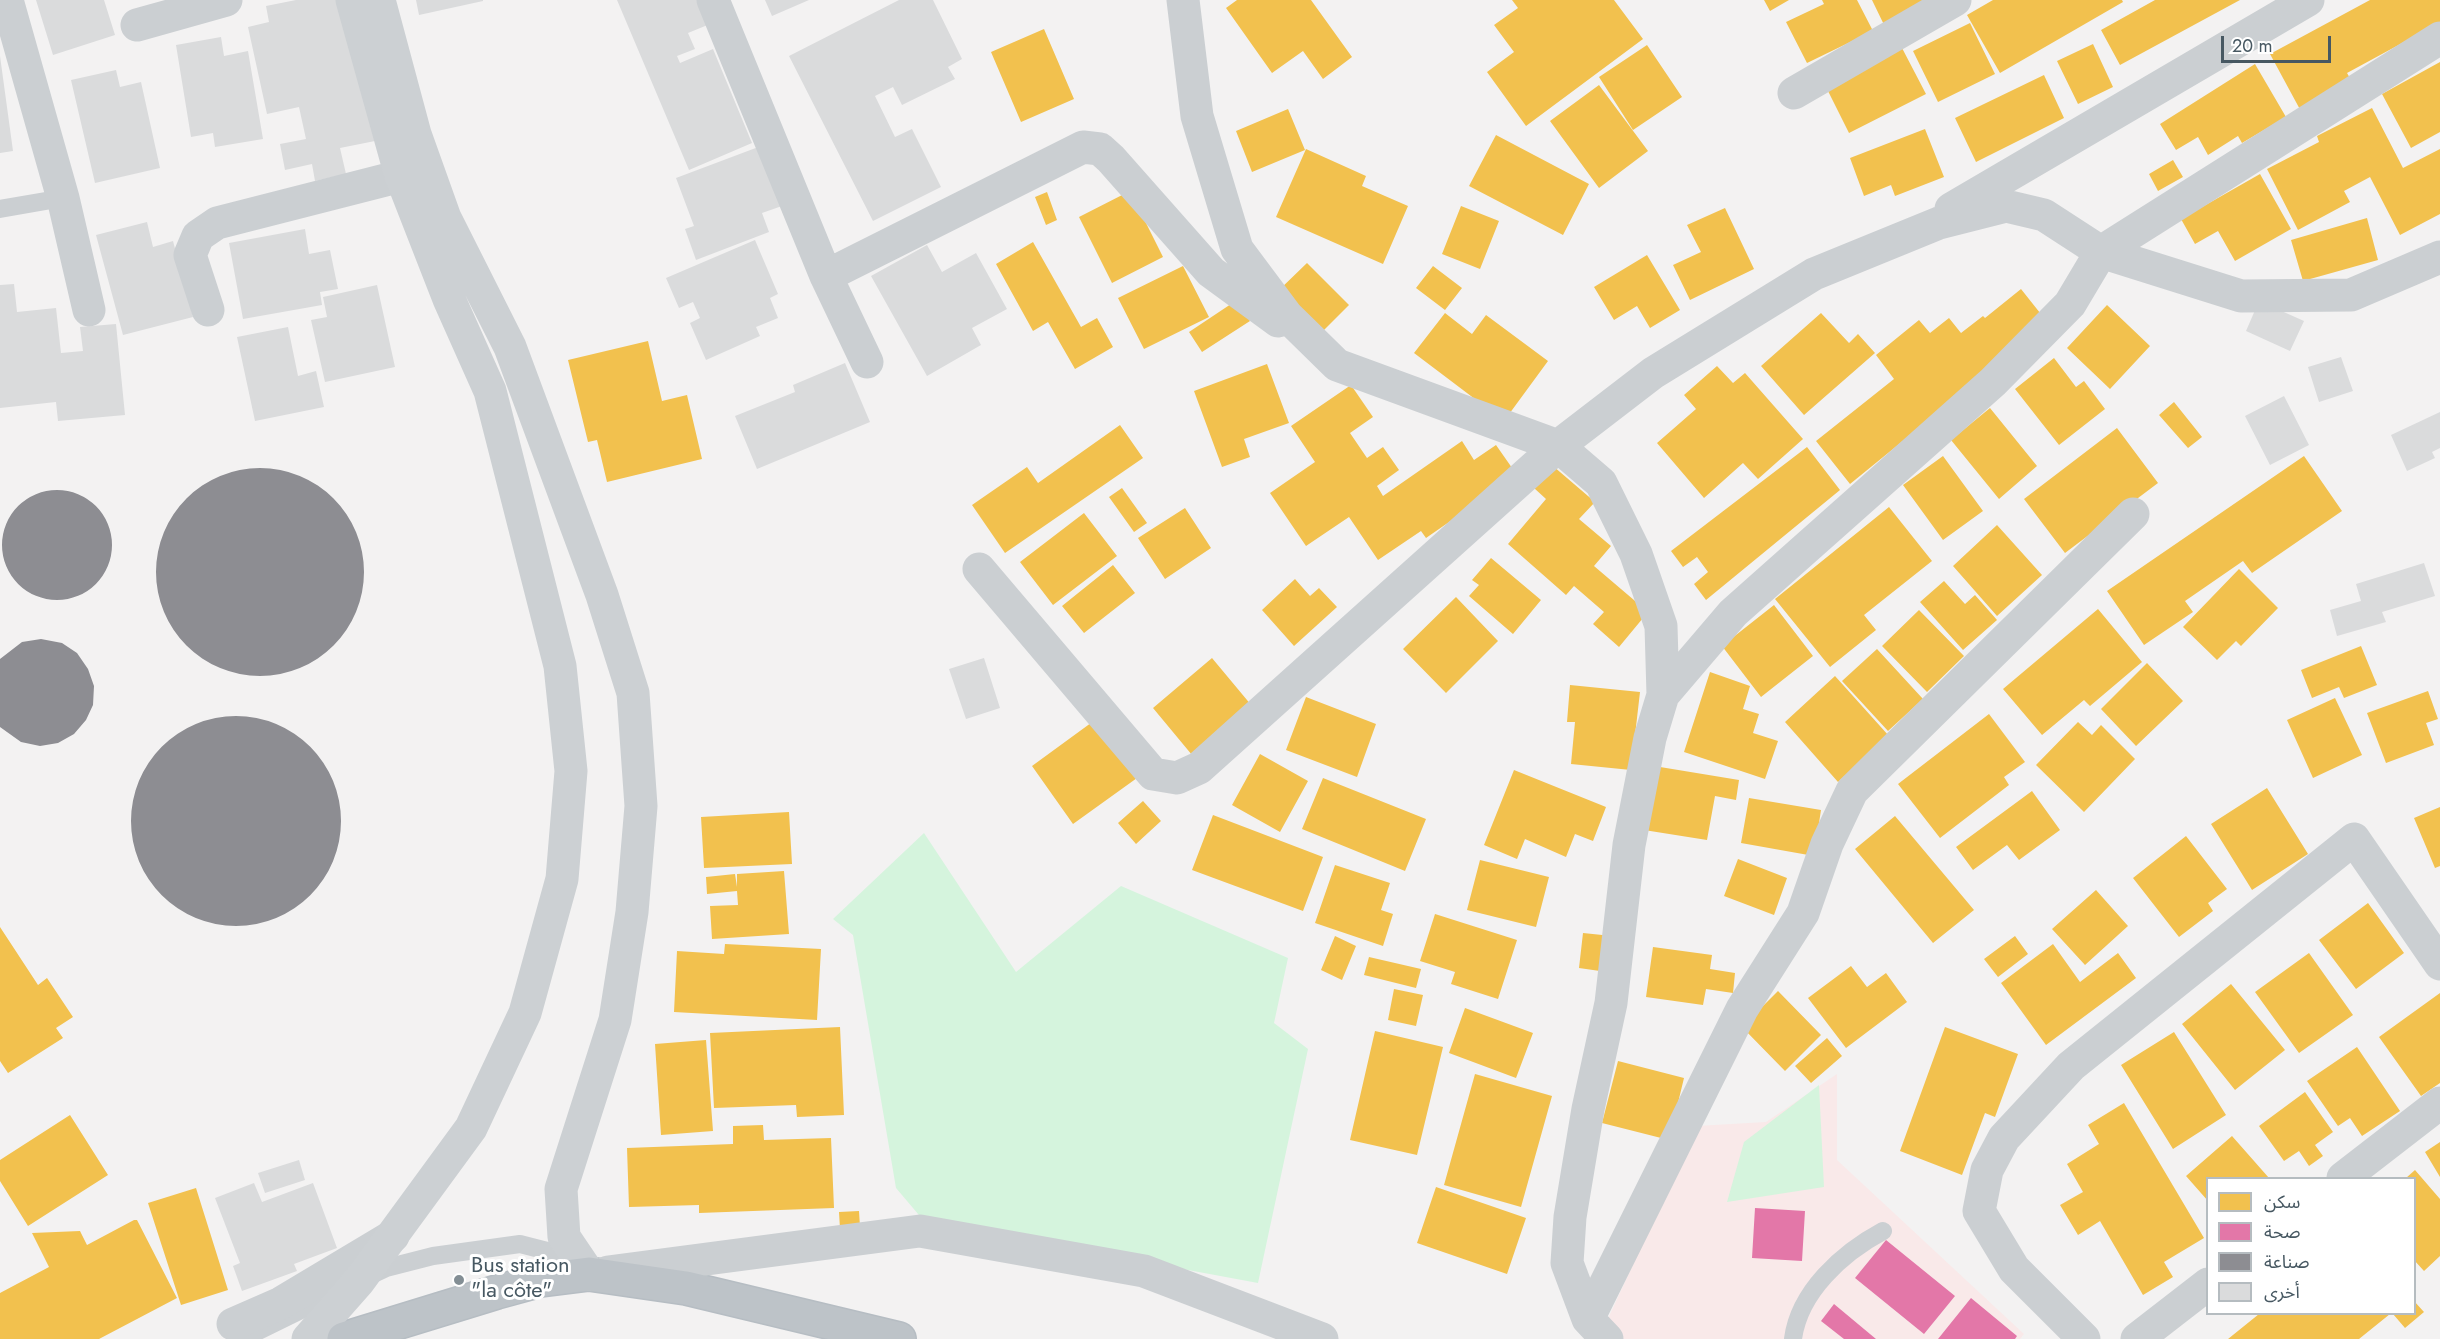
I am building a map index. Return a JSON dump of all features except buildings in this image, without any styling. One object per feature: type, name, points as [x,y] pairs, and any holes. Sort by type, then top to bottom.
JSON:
[{"type":"highway","points":[[344,1339],[541,1280],[590,1274],[686,1287],[899,1339]]},
{"type":"street","points":[[7,0],[63,198],[88,310]]},
{"type":"street","points":[[137,25],[226,0]]},
{"type":"street","points":[[308,1339],[359,1281],[471,1128],[525,1013],[562,879],[571,771],[560,666],[490,391],[449,299],[401,176],[352,0]]},
{"type":"street","points":[[379,0],[416,134],[445,218],[514,358],[598,584],[633,693],[641,806],[632,912],[615,1020],[561,1189],[564,1237],[590,1274],[920,1231],[1144,1271],[1322,1339]]},
{"type":"street","points":[[713,0],[826,276],[867,362]]},
{"type":"street","points":[[1183,0],[1197,116],[1237,249],[1287,316],[1337,365]]},
{"type":"street","points":[[1794,93],[1955,0]]},
{"type":"street","points":[[1895,242],[2308,0]]},
{"type":"street","points":[[1663,695],[1733,613],[2001,374],[2070,304],[2101,252],[2440,39]]},
{"type":"street","points":[[826,276],[1083,147],[1100,149],[1211,272],[1337,365],[1558,446],[1601,483],[1636,554],[1660,626],[1663,695],[1650,738],[1629,845],[1611,1003],[1588,1109],[1569,1217],[1568,1263],[1597,1329]]},
{"type":"street","points":[[208,310],[190,255],[198,236],[217,223],[401,176]]},
{"type":"street","points":[[979,569],[1153,774],[1177,778],[1199,768],[1558,446],[1653,373],[1814,274],[1939,223],[2006,206],[2044,215],[2101,252],[2241,296],[2351,295],[2440,257]]},
{"type":"street","points":[[1597,1329],[1742,1009],[1803,913],[1827,844],[1852,791],[2133,514]]},
{"type":"street","points":[[2084,1339],[2014,1269],[1979,1211],[1987,1170],[2004,1138],[2071,1066],[2354,839],[2440,964]]},
{"type":"street","points":[[2346,1177],[2440,1102]]},
{"type":"street","points":[[237,1332],[393,1236]]},
{"type":"street","points":[[2137,1339],[2206,1286]]},
{"type":"lane","points":[[0,209],[63,198]]},
{"type":"lane","points":[[1793,1339],[1796,1317],[1819,1281],[1861,1243],[1883,1232]]},
{"type":"lane","points":[[237,1332],[386,1268],[433,1256],[520,1244],[560,1254],[590,1274]]},
{"type":"shaded area","points":[[1837,1074],[1837,1160],[2024,1334],[2020,1339],[1616,1339],[1606,1323],[1697,1126],[1766,1122]]},
{"type":"green space","points":[[924,833],[1016,972],[1121,886],[1288,958],[1274,1023],[1308,1049],[1258,1283],[924,1221],[896,1188],[853,935],[833,919]]},
{"type":"green space","points":[[1819,1085],[1824,1187],[1727,1202],[1744,1142]]},
{"type":"place","name":"Bus station \"la côte\"","points":[[459,1280]]}]
